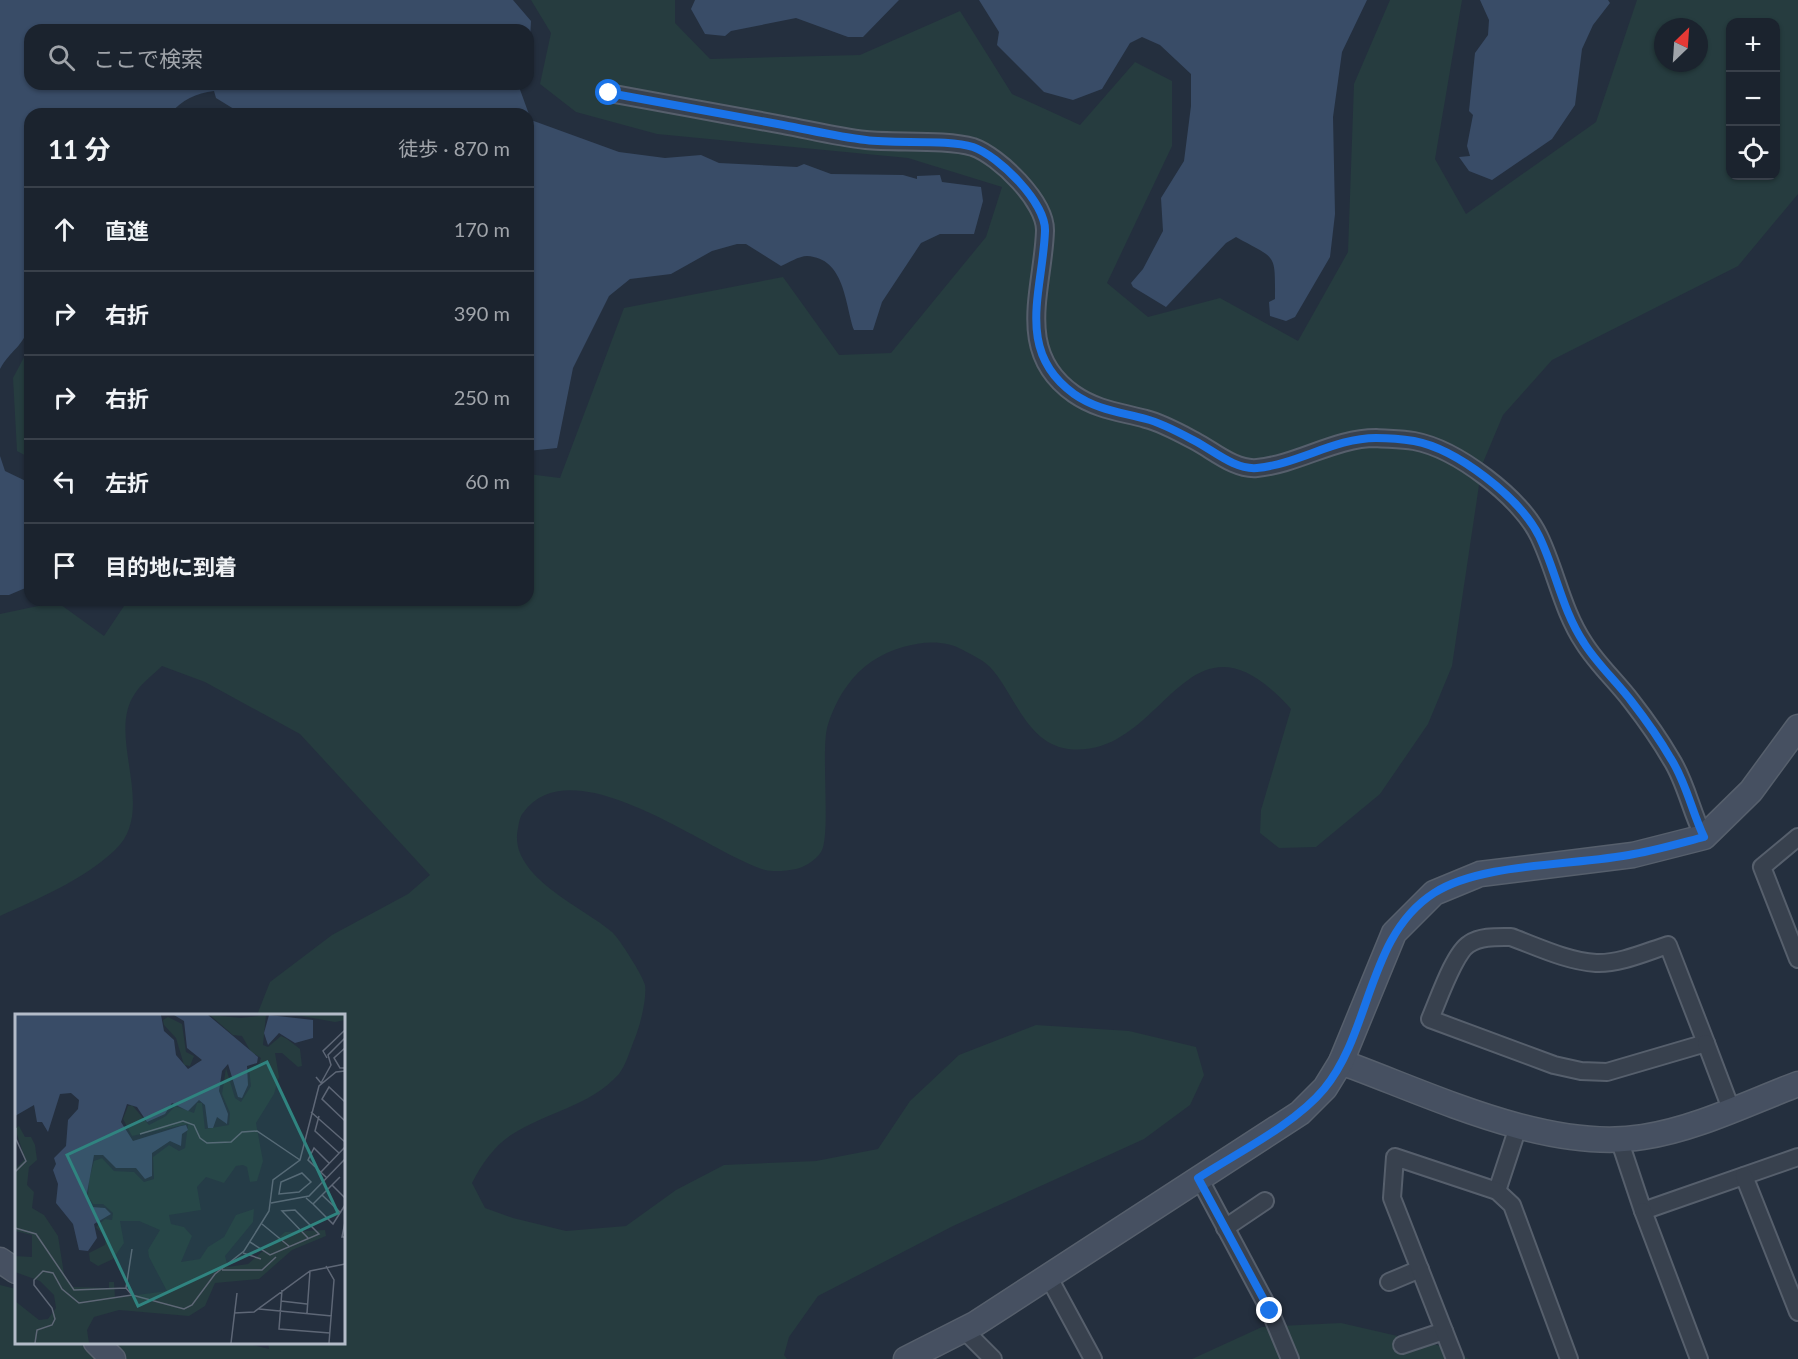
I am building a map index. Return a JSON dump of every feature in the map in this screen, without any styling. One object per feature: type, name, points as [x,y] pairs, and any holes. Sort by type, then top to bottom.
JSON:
[{"type":"street","points":[[609,93],[865,140],[970,146],[990,155],[1028,192],[1043,214],[1045,228],[1038,288],[1036,335],[1040,354],[1052,372],[1074,394],[1111,413],[1149,419],[1250,469],[1276,466],[1354,441],[1372,438],[1415,441],[1443,450],[1487,479],[1524,511],[1540,537],[1565,606],[1583,642],[1633,703],[1674,763],[1704,837]]},
{"type":"street","points":[[906,1359],[964,1330],[1300,1113],[1325,1088],[1341,1062],[1394,933],[1434,893],[1480,874],[1633,855],[1704,837],[1751,791],[1798,727]]},
{"type":"street","points":[[1798,837],[1762,867],[1798,959]]},
{"type":"street","points":[[1706,1043],[1607,1072],[1581,1071],[1554,1065],[1430,1019],[1456,961],[1468,944],[1486,938],[1511,937],[1574,959],[1597,963],[1624,959],[1668,945],[1706,1043],[1731,1109]]},
{"type":"street","points":[[1341,1062],[1518,1127],[1565,1137],[1619,1139],[1643,1137],[1673,1130],[1798,1084]]},
{"type":"street","points":[[1497,1191],[1518,1127]]},
{"type":"street","points":[[1619,1139],[1643,1211],[1699,1359]]},
{"type":"street","points":[[1455,1359],[1392,1198],[1395,1157],[1497,1191],[1512,1205],[1569,1359]]},
{"type":"street","points":[[1643,1211],[1798,1157]]},
{"type":"street","points":[[1744,1176],[1798,1312]]},
{"type":"street","points":[[1198,1178],[1270,1311],[1290,1359]]},
{"type":"street","points":[[1225,1228],[1265,1201]]},
{"type":"street","points":[[0,1260],[15,1270]]},
{"type":"street","points":[[1389,1282],[1420,1269]]},
{"type":"street","points":[[1048,1276],[1093,1359]]},
{"type":"street","points":[[964,1330],[993,1359]]},
{"type":"street","points":[[1402,1345],[1444,1331]]},
{"type":"street","points":[[98,1344],[112,1359]]},
{"type":"green space","points":[[531,0],[675,0],[675,23],[710,59],[860,55],[960,11],[1012,94],[1080,125],[1135,62],[1172,81],[1172,146],[1107,283],[1148,317],[1220,298],[1298,341],[1348,252],[1354,84],[1390,0],[1462,0],[1435,159],[1466,214],[1596,122],[1637,0],[1798,0],[1798,194],[1738,266],[1552,360],[1503,415],[1482,465],[1452,666],[1428,724],[1380,794],[1316,847],[1279,848],[1260,833],[1261,810],[1291,709],[1255,677],[1225,667],[1200,673],[1176,689],[1129,731],[1101,746],[1068,749],[1054,745],[1031,728],[999,678],[987,664],[949,644],[934,642],[903,647],[879,657],[859,672],[841,695],[828,723],[825,741],[824,843],[819,855],[802,867],[784,871],[765,870],[740,860],[641,809],[607,796],[574,790],[545,795],[521,816],[518,845],[524,861],[550,889],[612,932],[643,980],[645,997],[637,1033],[619,1074],[581,1102],[511,1135],[488,1156],[472,1183],[485,1208],[513,1218],[566,1231],[626,1226],[676,1190],[724,1165],[816,1161],[878,1149],[910,1101],[959,1055],[1036,1025],[1129,1031],[1196,1047],[1204,1075],[1190,1105],[1144,1139],[953,1226],[818,1296],[789,1337],[784,1355],[787,1359],[0,1359],[0,1285],[15,1289],[15,1344],[249,1344],[269,1349],[268,1344],[345,1344],[345,1014],[257,1014],[270,982],[332,935],[408,894],[430,875],[300,734],[205,682],[162,666],[139,688],[128,709],[125,729],[133,793],[132,814],[127,833],[115,850],[103,861],[60,888],[0,916],[0,614],[38,606],[63,606],[104,636],[124,606],[534,606],[534,475],[560,478],[624,308],[783,277],[839,355],[891,353],[986,237],[1002,187],[908,158],[657,134],[576,112],[540,84],[551,33]]},
{"type":"green space","points":[[24,357],[24,455],[17,451],[13,378]]},
{"type":"green space","points":[[1341,1323],[1441,1346],[1469,1359],[1192,1359],[1262,1327]]},
{"type":"water","points":[[0,0],[513,0],[531,21],[531,24],[24,24],[24,90],[520,90],[527,108],[232,108],[216,98],[214,91],[201,93],[176,108],[24,108],[24,338],[0,369]]},
{"type":"water","points":[[695,0],[899,0],[863,37],[848,37],[796,18],[731,31],[725,36],[705,34],[691,9]]},
{"type":"water","points":[[979,0],[1367,0],[1342,52],[1333,117],[1335,214],[1330,257],[1295,317],[1286,321],[1270,316],[1269,302],[1275,299],[1275,273],[1271,259],[1236,237],[1226,243],[1166,307],[1133,287],[1131,283],[1143,269],[1163,231],[1161,198],[1184,161],[1191,106],[1191,74],[1160,45],[1142,37],[1130,43],[1102,89],[1073,100],[1044,92],[997,45],[999,32]]},
{"type":"water","points":[[1480,0],[1608,0],[1610,3],[1593,25],[1582,49],[1575,105],[1552,139],[1492,180],[1469,171],[1459,157],[1470,156],[1467,146],[1473,115],[1469,111],[1475,53],[1488,35],[1489,20]]},
{"type":"water","points":[[534,121],[619,152],[665,158],[701,155],[719,163],[797,167],[804,164],[831,174],[903,175],[917,179],[917,176],[940,175],[942,182],[981,187],[983,201],[974,234],[940,234],[921,243],[882,302],[873,330],[854,330],[836,273],[820,259],[807,256],[781,266],[746,244],[737,244],[712,251],[671,274],[630,279],[609,296],[573,368],[557,448],[534,450]]},
{"type":"water","points":[[0,456],[5,471],[24,480],[24,589],[9,595],[0,595]]},
{"type":"route","points":[[609,93],[865,140],[970,146],[990,155],[1028,192],[1043,214],[1045,228],[1038,288],[1036,335],[1040,354],[1052,372],[1074,394],[1111,413],[1149,419],[1250,469],[1276,466],[1354,441],[1372,438],[1415,441],[1443,450],[1487,479],[1524,511],[1540,537],[1565,606],[1583,642],[1633,703],[1674,763],[1704,837],[1633,855],[1480,874],[1434,893],[1394,933],[1341,1062],[1325,1088],[1300,1113],[1198,1178],[1270,1311]]}]
